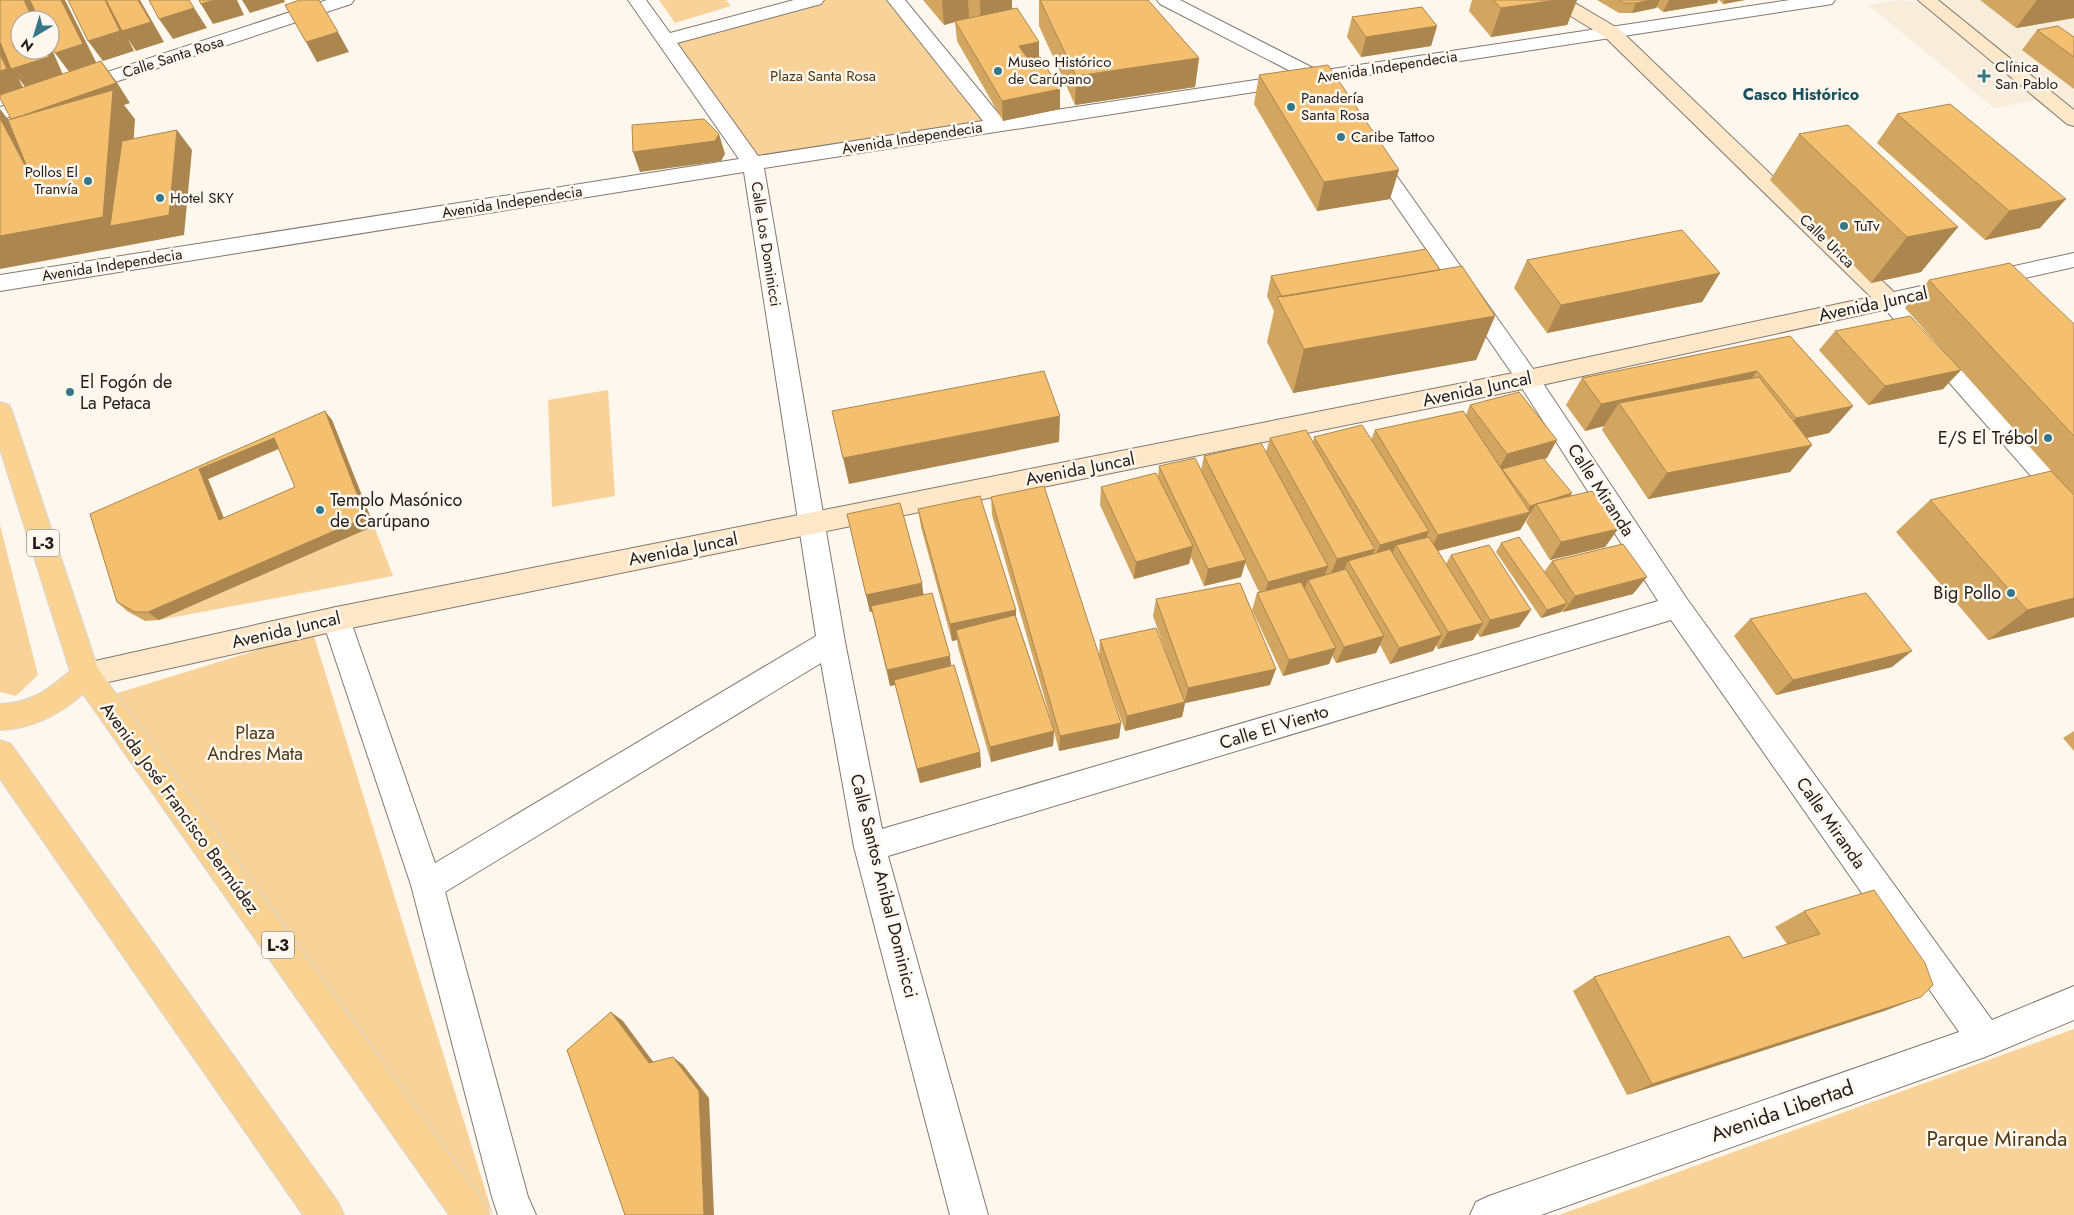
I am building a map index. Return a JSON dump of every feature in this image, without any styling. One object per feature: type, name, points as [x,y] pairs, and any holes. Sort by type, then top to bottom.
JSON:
[{"type":"main road","name":"Calle Urica","points":[[1557,0],[1612,33],[1889,301]]},
{"type":"main road","points":[[1927,0],[2074,120]]},
{"type":"main road","name":"Avenida Juncal","points":[[86,675],[336,619],[1528,379],[1889,301]]},
{"type":"main road","name":"Avenida José Francisco Bermúdez","points":[[0,411],[86,675],[471,1215]]},
{"type":"main road","points":[[0,717],[33,712],[58,698],[86,675]]},
{"type":"main road","points":[[0,754],[325,1215]]},
{"type":"street","name":"Calle Santa Rosa","points":[[0,114],[324,3],[345,0]]},
{"type":"street","name":"Calle Los Dominicci","points":[[637,0],[753,164],[811,524]]},
{"type":"street","points":[[666,40],[814,0]]},
{"type":"street","points":[[896,0],[997,125]]},
{"type":"street","points":[[1166,0],[1317,78],[1334,102]]},
{"type":"street","name":"Avenida Independecia","points":[[0,283],[997,125],[1826,0]]},
{"type":"street","name":"Calle Miranda","points":[[1357,134],[1528,379],[1677,607],[1985,1040]]},
{"type":"street","name":"Avenida Juncal","points":[[1889,301],[2074,260]]},
{"type":"street","name":"Calle Urica","points":[[1889,301],[2074,508]]},
{"type":"street","name":"Calle Santos Anibal Dominicci","points":[[811,524],[831,642],[870,846],[969,1215]]},
{"type":"street","name":"Calle El Viento","points":[[870,846],[1677,607]]},
{"type":"street","points":[[336,619],[427,885],[510,1197],[517,1215]]},
{"type":"street","points":[[427,885],[831,642]]},
{"type":"street","name":"Avenida Libertad","points":[[1489,1215],[1985,1040],[2074,1003]]},
{"type":"shaded area","name":"Clínica San Pablo","points":[[1899,0],[1920,2],[2042,99],[1994,108],[1868,5]]},
{"type":"shaded area","points":[[1927,0],[2074,0],[2074,119]]},
{"type":"green space","points":[[659,0],[726,0],[731,6],[675,23]]},
{"type":"green space","name":"Plaza Santa Rosa","points":[[815,0],[896,0],[997,125],[753,164],[666,40]]},
{"type":"green space","points":[[608,390],[615,496],[552,507],[548,400]]},
{"type":"green space","points":[[0,525],[38,675],[16,696],[0,692]]},
{"type":"green space","points":[[374,526],[393,576],[159,620]]},
{"type":"green space","name":"Plaza Andres Mata","points":[[313,633],[493,1215],[111,695]]},
{"type":"green space","name":"Parque Miranda","points":[[2074,1029],[2074,1215],[1559,1215]]},
{"type":"building","points":[[0,0],[24,0],[28,10],[10,10],[10,60],[40,60],[11,69],[0,42]]},
{"type":"building","points":[[30,0],[61,0],[83,44],[60,51],[60,10],[34,10]]},
{"type":"building","points":[[68,0],[105,0],[120,31],[88,41]]},
{"type":"building","points":[[106,0],[138,0],[151,22],[122,31]]},
{"type":"building","points":[[149,0],[189,0],[194,8],[159,19]]},
{"type":"building","points":[[199,0],[214,0],[201,4]]},
{"type":"building","points":[[300,0],[319,0],[338,32],[306,42],[285,5]]},
{"type":"building","points":[[1040,0],[1148,0],[1199,58],[1076,76]]},
{"type":"building","points":[[1493,0],[1556,0],[1501,8]]},
{"type":"building","points":[[1619,0],[1651,0],[1624,3]]},
{"type":"building","points":[[1422,7],[1437,26],[1366,37],[1352,17]]},
{"type":"building","name":"Museo Histórico de Carúpano","points":[[1017,8],[1039,42],[1019,46],[1028,59],[1040,57],[1060,89],[1002,101],[955,21]]},
{"type":"building","points":[[2058,26],[2074,37],[2074,57],[2037,30]]},
{"type":"building","points":[[0,54],[7,69],[0,71]]},
{"type":"building","points":[[101,61],[116,83],[11,119],[0,98],[0,95]]},
{"type":"building","points":[[1328,65],[1399,170],[1324,182],[1259,75]]},
{"type":"building","points":[[113,90],[103,217],[0,236],[0,118],[31,177],[8,120]]},
{"type":"building","points":[[1950,104],[2066,199],[2009,211],[1897,114]]},
{"type":"building","points":[[704,119],[719,134],[715,141],[633,152],[632,125]]},
{"type":"building","points":[[1848,125],[1958,227],[1907,237],[1799,134]]},
{"type":"building","points":[[177,130],[169,215],[110,226],[122,141]]},
{"type":"building","points":[[1682,230],[1720,273],[1561,305],[1527,260]]},
{"type":"building","points":[[1426,249],[1440,270],[1282,297],[1271,276]]},
{"type":"building","points":[[2010,263],[2074,324],[2074,436],[1929,280]]},
{"type":"building","points":[[1462,266],[1495,316],[1304,349],[1277,297]]},
{"type":"building","points":[[1910,316],[1961,370],[1885,386],[1835,331]]},
{"type":"building","points":[[1790,336],[1853,406],[1796,418],[1757,371],[1601,404],[1582,378]]},
{"type":"building","points":[[1044,371],[1060,416],[843,458],[832,411]]},
{"type":"building","points":[[1759,377],[1812,445],[1667,473],[1619,403]]},
{"type":"building","points":[[1519,392],[1557,440],[1507,454],[1470,405]]},
{"type":"building","name":"Templo Masónico de Carúpano","points":[[325,411],[366,517],[148,612],[135,612],[117,602],[90,514]],"holes":[[[274,438],[295,487],[219,520],[199,469]]]},
{"type":"building","points":[[1463,411],[1530,512],[1438,535],[1375,430]]},
{"type":"building","points":[[1362,425],[1429,531],[1380,545],[1314,437]]},
{"type":"building","points":[[1306,430],[1375,549],[1337,559],[1270,438]]},
{"type":"building","points":[[1261,443],[1328,566],[1268,582],[1204,456]]},
{"type":"building","points":[[1195,458],[1246,560],[1208,569],[1159,466]]},
{"type":"building","points":[[1543,458],[1572,493],[1530,506],[1502,469]]},
{"type":"building","points":[[2051,471],[2074,495],[2074,598],[2027,610],[1930,500]]},
{"type":"building","points":[[1156,473],[1193,546],[1136,562],[1101,487]]},
{"type":"building","points":[[1044,486],[1121,723],[1060,736],[991,497]]},
{"type":"building","points":[[1592,491],[1618,529],[1561,542],[1536,504]]},
{"type":"building","points":[[980,496],[1016,610],[950,624],[918,509]]},
{"type":"building","points":[[900,503],[922,583],[866,595],[847,514]]},
{"type":"building","points":[[1429,537],[1483,623],[1448,632],[1396,545]]},
{"type":"building","points":[[1519,537],[1567,603],[1547,610],[1501,543]]},
{"type":"building","points":[[1623,544],[1647,577],[1575,596],[1552,561]]},
{"type":"building","points":[[1489,545],[1531,610],[1490,620],[1451,555]]},
{"type":"building","points":[[1390,549],[1442,635],[1399,648],[1348,561]]},
{"type":"building","points":[[1346,569],[1384,636],[1344,647],[1308,580]]},
{"type":"building","points":[[1301,582],[1336,648],[1289,660],[1257,593]]},
{"type":"building","points":[[1240,583],[1276,669],[1188,688],[1156,599]]},
{"type":"building","points":[[932,593],[950,656],[887,670],[871,606]]},
{"type":"building","points":[[1866,593],[1912,651],[1793,680],[1750,619]]},
{"type":"building","points":[[1015,615],[1054,731],[990,747],[956,630]]},
{"type":"building","points":[[1156,628],[1185,702],[1127,716],[1100,640]]},
{"type":"building","points":[[954,665],[980,752],[917,769],[894,680]]},
{"type":"building","points":[[1874,890],[1925,963],[1933,985],[1921,997],[1652,1084],[1594,977],[1729,936],[1743,958],[1820,934],[1804,911]]},
{"type":"building","points":[[611,1012],[649,1063],[673,1057],[699,1091],[704,1215],[625,1215],[567,1050]]},
{"type":"place","name":"Museo Histórico de Carúpano","points":[[998,71]]},
{"type":"place","name":"Clínica San Pablo","points":[[1984,76]]},
{"type":"place","name":"Panadería Santa Rosa","points":[[1291,107]]},
{"type":"place","name":"Caribe Tattoo","points":[[1341,137]]},
{"type":"place","name":"Pollos El Tranvía","points":[[88,181]]},
{"type":"place","name":"Hotel SKY","points":[[160,198]]},
{"type":"place","name":"TuTv","points":[[1844,226]]},
{"type":"place","name":"El Fogón de La Petaca","points":[[70,392]]},
{"type":"place","name":"E/S El Trébol","points":[[2048,438]]},
{"type":"place","name":"Templo Masónico de Carúpano","points":[[320,510]]},
{"type":"place","name":"Big Pollo","points":[[2011,593]]},
{"type":"district","name":"Casco Histórico","points":[[1801,94]]}]
